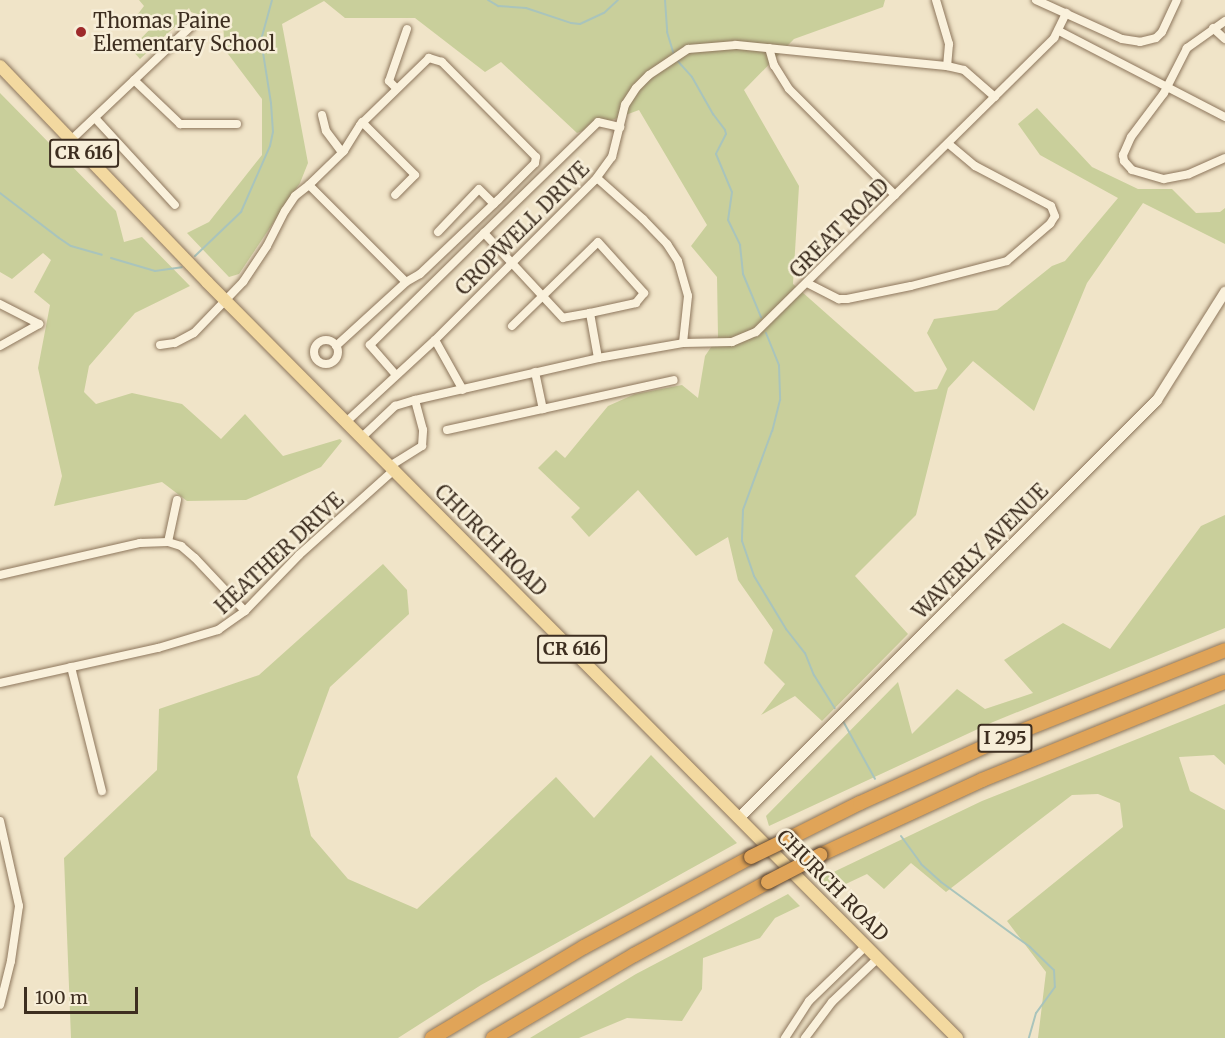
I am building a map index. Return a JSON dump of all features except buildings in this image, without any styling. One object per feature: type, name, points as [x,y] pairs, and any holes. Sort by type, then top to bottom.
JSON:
[{"type":"highway","name":"I 295","points":[[432,1038],[584,947],[860,803],[999,740],[1225,650]]},
{"type":"highway","name":"I 295","points":[[493,1038],[634,954],[820,855],[1001,772],[1225,682]]},
{"type":"main road","name":"CHURCH ROAD","points":[[0,66],[200,275],[957,1038]]},
{"type":"street","points":[[936,0],[949,45],[947,66]]},
{"type":"street","points":[[1036,0],[1122,39],[1148,41],[1162,32],[1177,0]]},
{"type":"street","points":[[1066,13],[1059,31],[1225,117]]},
{"type":"street","points":[[1225,21],[1187,48],[1167,88],[1129,141],[1123,155],[1126,165],[1144,176],[1164,179],[1189,174],[1225,158]]},
{"type":"street","points":[[71,140],[191,27]]},
{"type":"street","points":[[1213,28],[1225,39]]},
{"type":"street","points":[[396,88],[389,81],[407,29]]},
{"type":"street","name":"GREAT ROAD","points":[[361,438],[395,406],[416,400],[598,358],[683,343],[732,342],[749,336],[765,324],[807,283],[1059,31]]},
{"type":"street","name":"CROPWELL DRIVE","points":[[346,422],[435,340],[597,178],[612,157],[625,105],[641,81],[688,49],[726,45],[947,66],[969,73],[995,97]]},
{"type":"street","points":[[769,48],[774,65],[789,89],[895,195]]},
{"type":"street","points":[[160,345],[175,343],[194,333],[256,266],[295,196],[342,152],[362,122],[423,61],[429,57],[435,58],[442,62],[534,153],[535,163],[420,274],[406,282],[336,346]]},
{"type":"street","points":[[134,80],[180,124],[237,124]]},
{"type":"street","points":[[322,115],[326,132],[342,152]]},
{"type":"street","points":[[94,118],[175,205]]},
{"type":"street","points":[[362,122],[415,175],[395,195]]},
{"type":"street","points":[[396,375],[370,345],[598,122],[621,127]]},
{"type":"street","points":[[807,283],[838,299],[911,286],[1007,261],[1050,224],[1055,216],[1051,206],[968,162],[948,143]]},
{"type":"street","points":[[597,178],[643,219],[667,244],[678,261],[688,296],[683,343]]},
{"type":"street","points":[[309,185],[406,282]]},
{"type":"street","points":[[438,232],[479,189],[494,204]]},
{"type":"street","points":[[484,233],[512,264],[543,296],[563,318],[636,303],[644,293],[598,242],[543,296],[512,326]]},
{"type":"street","name":"WAVERLY AVENUE","points":[[740,818],[1152,406],[1225,292]]},
{"type":"street","points":[[0,304],[39,324],[0,346]]},
{"type":"street","points":[[590,313],[598,358]]},
{"type":"street","points":[[435,340],[463,390]]},
{"type":"street","points":[[535,372],[543,409]]},
{"type":"street","points":[[447,430],[674,380]]},
{"type":"street","points":[[392,468],[422,446],[424,439],[416,400]]},
{"type":"street","name":"HEATHER DRIVE","points":[[0,683],[199,638],[227,625],[245,611],[299,555],[392,468]]},
{"type":"street","points":[[168,542],[177,500]]},
{"type":"street","points":[[0,575],[140,543],[168,542],[181,546],[195,558],[245,611]]},
{"type":"street","points":[[71,667],[102,791]]},
{"type":"street","points":[[0,821],[19,906],[11,961],[0,1005]]},
{"type":"street","points":[[785,1038],[809,1001],[866,946]]},
{"type":"street","points":[[805,1038],[832,1002],[878,958]]},
{"type":"green space","points":[[139,0],[885,0],[883,7],[794,39],[744,90],[799,186],[793,284],[915,392],[937,389],[947,369],[927,333],[934,319],[997,310],[1052,266],[1065,261],[1118,198],[1040,155],[1018,124],[1037,108],[1092,167],[1138,189],[1172,189],[1196,213],[1220,212],[1225,208],[1225,244],[1143,203],[1087,283],[1034,411],[973,361],[948,388],[916,515],[855,576],[908,634],[822,721],[795,696],[761,715],[785,684],[764,663],[773,630],[738,580],[728,537],[696,556],[638,490],[589,537],[571,517],[580,508],[538,468],[556,450],[565,458],[608,406],[635,394],[682,385],[698,398],[705,356],[718,337],[717,277],[691,246],[707,225],[639,110],[577,133],[501,62],[485,72],[415,18],[345,18],[324,1],[282,24],[308,163],[300,183],[239,274],[229,277],[187,233],[209,222],[262,155],[262,99],[225,50],[223,24],[191,12],[189,8],[181,15],[183,19],[140,59],[131,49],[151,28],[138,14],[144,6]]},
{"type":"green space","points":[[0,93],[116,211],[124,242],[142,237],[190,286],[135,313],[89,366],[84,392],[96,404],[132,393],[182,404],[221,439],[245,414],[283,456],[340,439],[342,441],[321,467],[246,500],[187,501],[162,482],[54,506],[62,476],[38,368],[50,305],[34,292],[51,260],[43,253],[12,279],[0,272]]},
{"type":"green space","points":[[1225,515],[1225,628],[993,722],[769,826],[766,816],[898,682],[912,734],[957,689],[985,709],[1033,693],[1004,660],[1063,623],[1110,649],[1201,526]]},
{"type":"green space","points":[[383,564],[407,590],[409,614],[330,687],[297,777],[311,836],[348,879],[417,909],[556,777],[594,818],[651,755],[737,843],[481,985],[398,1038],[71,1038],[64,858],[157,770],[159,709],[259,675]]},
{"type":"green space","points":[[1225,704],[1225,765],[1214,755],[1179,757],[1190,791],[1225,810],[1225,1038],[1038,1038],[1046,972],[1007,921],[1123,827],[1120,803],[1098,794],[1072,795],[946,892],[911,863],[884,889],[867,874],[833,890],[821,878],[982,801]]},
{"type":"green space","points":[[788,894],[800,906],[775,918],[760,938],[703,958],[702,989],[682,1021],[627,1018],[579,1038],[530,1038],[636,974]]},
{"type":"waterway","points":[[195,256],[241,212],[270,146],[273,132],[271,103],[261,40],[272,0]]},
{"type":"waterway","points":[[488,0],[498,6],[526,8],[580,24],[604,13],[618,0]]},
{"type":"waterway","points":[[665,0],[667,32],[675,58],[692,77],[725,130],[726,134],[716,154],[732,192],[728,220],[740,245],[743,274],[761,317]]},
{"type":"waterway","points":[[0,193],[71,246],[102,255]]},
{"type":"waterway","points":[[111,258],[155,271],[182,267]]},
{"type":"waterway","points":[[766,333],[779,366],[780,400],[772,431],[743,510],[742,541],[754,576],[786,629],[805,653],[814,675],[835,708]]},
{"type":"waterway","points":[[843,721],[875,779]]},
{"type":"waterway","points":[[901,836],[921,864],[941,882],[1030,947],[1054,970],[1055,987],[1036,1013],[1029,1038]]},
{"type":"place","name":"Thomas Paine Elementary School","points":[[81,32]]}]
